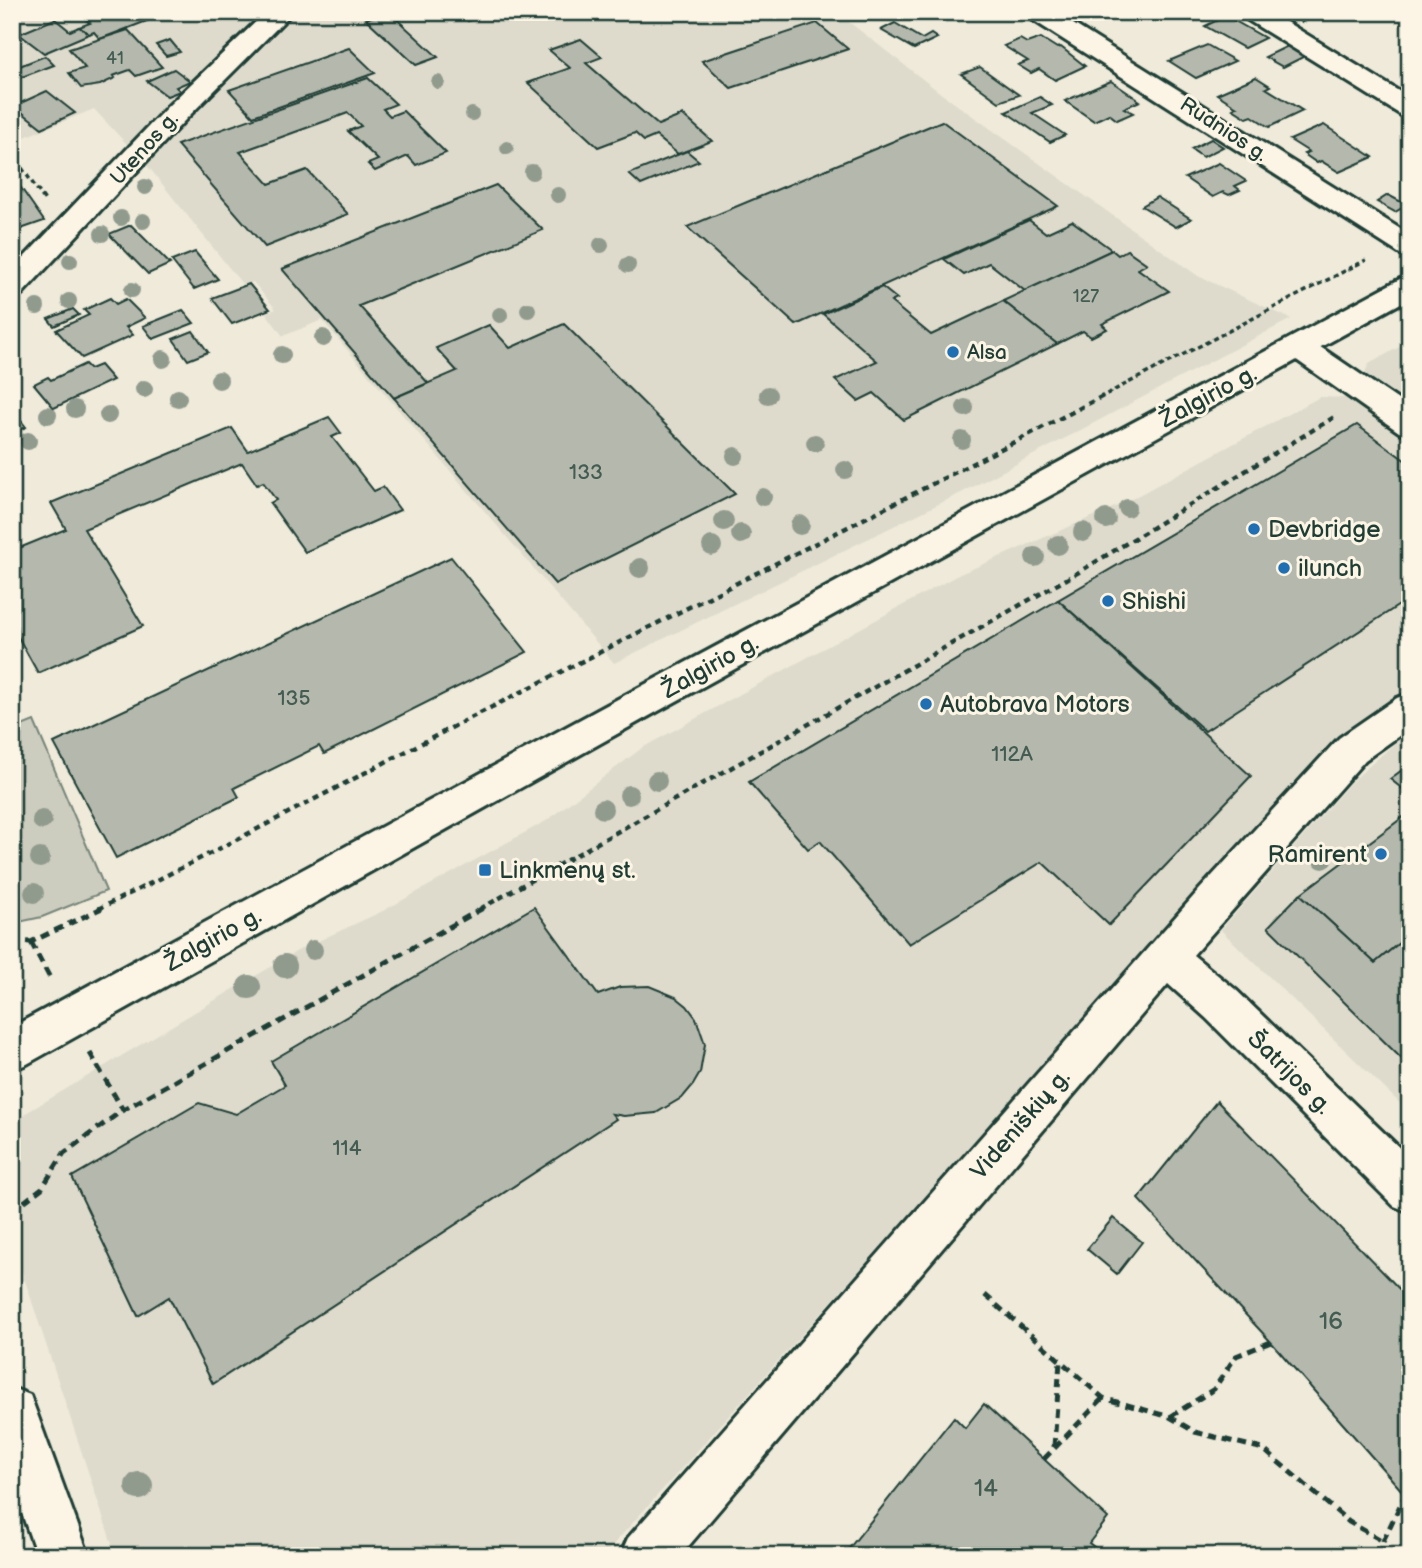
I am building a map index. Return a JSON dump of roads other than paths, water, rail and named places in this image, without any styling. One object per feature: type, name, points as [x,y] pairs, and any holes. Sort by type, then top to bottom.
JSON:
[{"type":"street","name":"Utenos g.","points":[[12,288],[181,108],[281,12]]},
{"type":"street","name":"Rudnios g.","points":[[1037,12],[1406,245]]},
{"type":"street","points":[[1252,12],[1410,109]]},
{"type":"street","name":"Žalgirio g.","points":[[12,1050],[1410,286]]},
{"type":"street","points":[[1299,347],[1410,424]]},
{"type":"street","name":"Videniškių g.","points":[[646,1556],[1166,957],[1352,749],[1410,708]]},
{"type":"street","name":"Šatrijos g.","points":[[1166,957],[1221,1004],[1410,1190]]},
{"type":"street","points":[[12,1413],[63,1556]]},
{"type":"place","name":"Alsa","points":[[953,352]]},
{"type":"place","name":"Devbridge","points":[[1254,529]]},
{"type":"place","name":"ilunch","points":[[1284,568]]},
{"type":"place","name":"Shishi","points":[[1108,601]]},
{"type":"place","name":"Autobrava Motors","points":[[926,704]]},
{"type":"place","name":"Ramirent","points":[[1381,854]]},
{"type":"place","name":"Linkmenų st.","points":[[485,870]]}]
